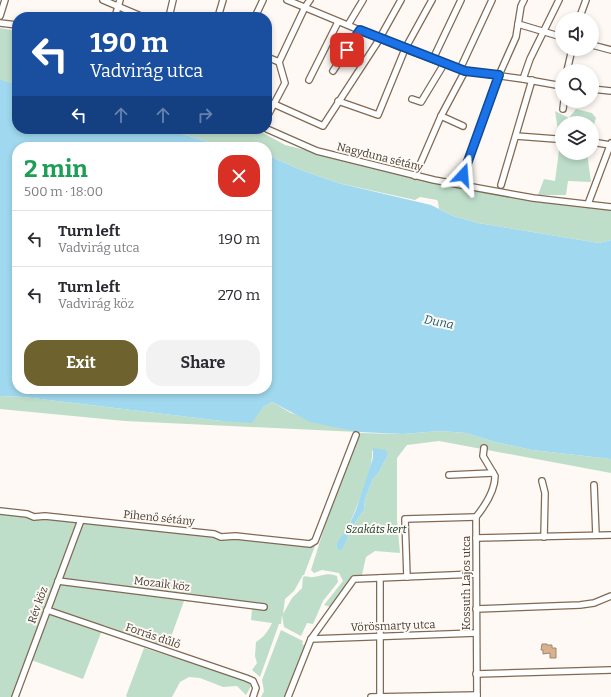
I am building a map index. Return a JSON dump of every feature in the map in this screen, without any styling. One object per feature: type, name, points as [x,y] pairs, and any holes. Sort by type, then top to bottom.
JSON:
[{"type":"street","points":[[0,16],[5,0]]},
{"type":"street","points":[[103,0],[132,12]]},
{"type":"street","points":[[116,12],[120,0]]},
{"type":"street","points":[[170,12],[173,0]]},
{"type":"street","points":[[219,12],[223,0]]},
{"type":"street","points":[[257,12],[263,0]]},
{"type":"street","points":[[287,0],[338,22],[462,70],[523,78],[555,85]]},
{"type":"street","points":[[272,108],[285,83],[279,62],[305,7],[310,0]]},
{"type":"street","points":[[348,25],[363,0]]},
{"type":"street","points":[[274,104],[322,126],[377,43],[401,0]]},
{"type":"street","points":[[338,101],[378,115],[406,49],[432,0]]},
{"type":"street","points":[[433,59],[462,0]]},
{"type":"street","points":[[415,176],[492,0]]},
{"type":"street","points":[[463,175],[499,75],[516,37],[521,6],[524,0]]},
{"type":"street","points":[[523,78],[530,59],[559,0]]},
{"type":"street","points":[[582,12],[586,0]]},
{"type":"street","points":[[309,80],[338,22]]},
{"type":"street","points":[[0,23],[12,24]]},
{"type":"street","points":[[518,24],[555,35]]},
{"type":"street","points":[[333,71],[360,30]]},
{"type":"street","points":[[599,47],[610,50],[611,43]]},
{"type":"street","points":[[272,59],[279,62]]},
{"type":"street","points":[[412,98],[421,102],[444,64]]},
{"type":"street","points":[[501,184],[532,80]]},
{"type":"street","points":[[599,90],[611,91]]},
{"type":"street","points":[[441,116],[463,126]]},
{"type":"street","name":"Nagyduna sétány","points":[[272,131],[317,151],[415,176],[498,193],[611,207]]},
{"type":"street","points":[[516,136],[555,139]]},
{"type":"street","points":[[588,204],[611,144],[599,143]]},
{"type":"street","name":"Pihenő sétány","points":[[0,511],[34,517],[45,516],[214,534],[221,537],[236,536],[310,544],[315,541],[356,436]]},
{"type":"street","points":[[406,577],[405,519],[476,517],[488,499],[495,480],[493,473],[483,456],[484,448]]},
{"type":"street","points":[[449,475],[493,473]]},
{"type":"street","points":[[542,481],[545,493],[544,537]]},
{"type":"street","points":[[594,485],[596,535]]},
{"type":"street","name":"Kossuth Lajos utca","points":[[476,517],[477,696]]},
{"type":"street","name":"Rév köz","points":[[15,697],[81,520]]},
{"type":"street","points":[[476,538],[611,535]]},
{"type":"street","points":[[288,697],[311,639],[354,579],[476,574]]},
{"type":"street","points":[[380,578],[380,697]]},
{"type":"street","name":"Mozaik köz","points":[[58,581],[264,607]]},
{"type":"street","points":[[476,609],[580,605],[594,603],[611,596]]},
{"type":"street","name":"Forrás dűlő","points":[[47,610],[253,681],[256,688],[253,697]]},
{"type":"street","name":"Vörösmarty utca","points":[[311,639],[476,633]]},
{"type":"street","points":[[476,674],[611,670]]},
{"type":"street","points":[[371,697],[477,696]]},
{"type":"green space","points":[[0,28],[12,30],[12,83],[0,79]]},
{"type":"green space","points":[[576,109],[592,113],[594,116],[571,116]]},
{"type":"green space","points":[[555,111],[565,116],[556,116]]},
{"type":"green space","points":[[182,134],[265,134],[285,145],[473,191],[611,210],[611,240],[599,243],[478,223],[453,216],[439,209],[437,200],[420,197],[415,200],[338,183],[301,170],[272,157],[272,142],[209,142]]},
{"type":"green space","points":[[558,160],[588,160],[591,182],[568,181],[566,195],[538,195],[544,179],[555,181]]},
{"type":"green space","points":[[0,396],[24,397],[222,421],[256,415],[263,407],[272,402],[291,413],[358,432],[125,421],[0,409]]},
{"type":"green space","name":"Szakáts kert","points":[[440,431],[466,433],[495,442],[532,450],[611,459],[611,473],[439,441],[407,445],[397,458],[397,520],[400,553],[375,551],[366,557],[362,575],[354,576],[331,607],[324,605],[343,581],[339,573],[322,570],[314,573],[311,570],[328,516],[359,433],[403,434]],"holes":[[[378,449],[388,455],[379,472],[373,479],[365,499],[364,510],[356,521],[347,539],[338,550],[336,545],[347,530],[367,479],[372,459],[372,451]]]},
{"type":"green space","points":[[0,514],[79,523],[12,697],[0,697]]},
{"type":"green space","points":[[82,523],[315,546],[304,575],[294,591],[285,599],[283,614],[292,598],[302,588],[303,577],[330,574],[337,576],[338,582],[323,601],[313,624],[307,623],[301,636],[284,627],[282,615],[281,624],[279,624],[260,677],[252,670],[257,663],[255,656],[256,642],[266,634],[272,623],[251,620],[252,609],[184,601],[167,648],[104,625],[83,679],[31,660],[83,524]]},
{"type":"green space","points":[[281,630],[303,641],[302,644],[305,646],[286,697],[261,697],[264,691],[262,680]]},
{"type":"green space","points":[[144,648],[242,679],[251,686],[246,695],[237,686],[223,687],[200,678],[189,677],[180,682],[172,697],[127,697],[126,696]]},
{"type":"water","name":"Duna","points":[[0,79],[12,83],[12,134],[182,134],[209,142],[12,142],[12,394],[272,394],[272,157],[301,170],[338,183],[431,205],[453,216],[478,223],[599,243],[611,240],[611,459],[532,450],[495,442],[466,433],[440,431],[403,434],[358,432],[310,422],[272,402],[263,407],[252,423],[222,421],[24,397],[0,396]]},
{"type":"water","points":[[373,448],[386,450],[388,455],[379,472],[373,479],[365,499],[364,510],[356,521],[342,549],[338,550],[336,545],[346,532],[356,510],[373,458]]},
{"type":"building","points":[[542,644],[552,645],[552,648],[556,648],[556,658],[550,658],[550,653],[543,654],[543,650],[541,650]]},
{"type":"route","points":[[347,50],[360,30],[465,71],[499,75],[463,175]]}]
